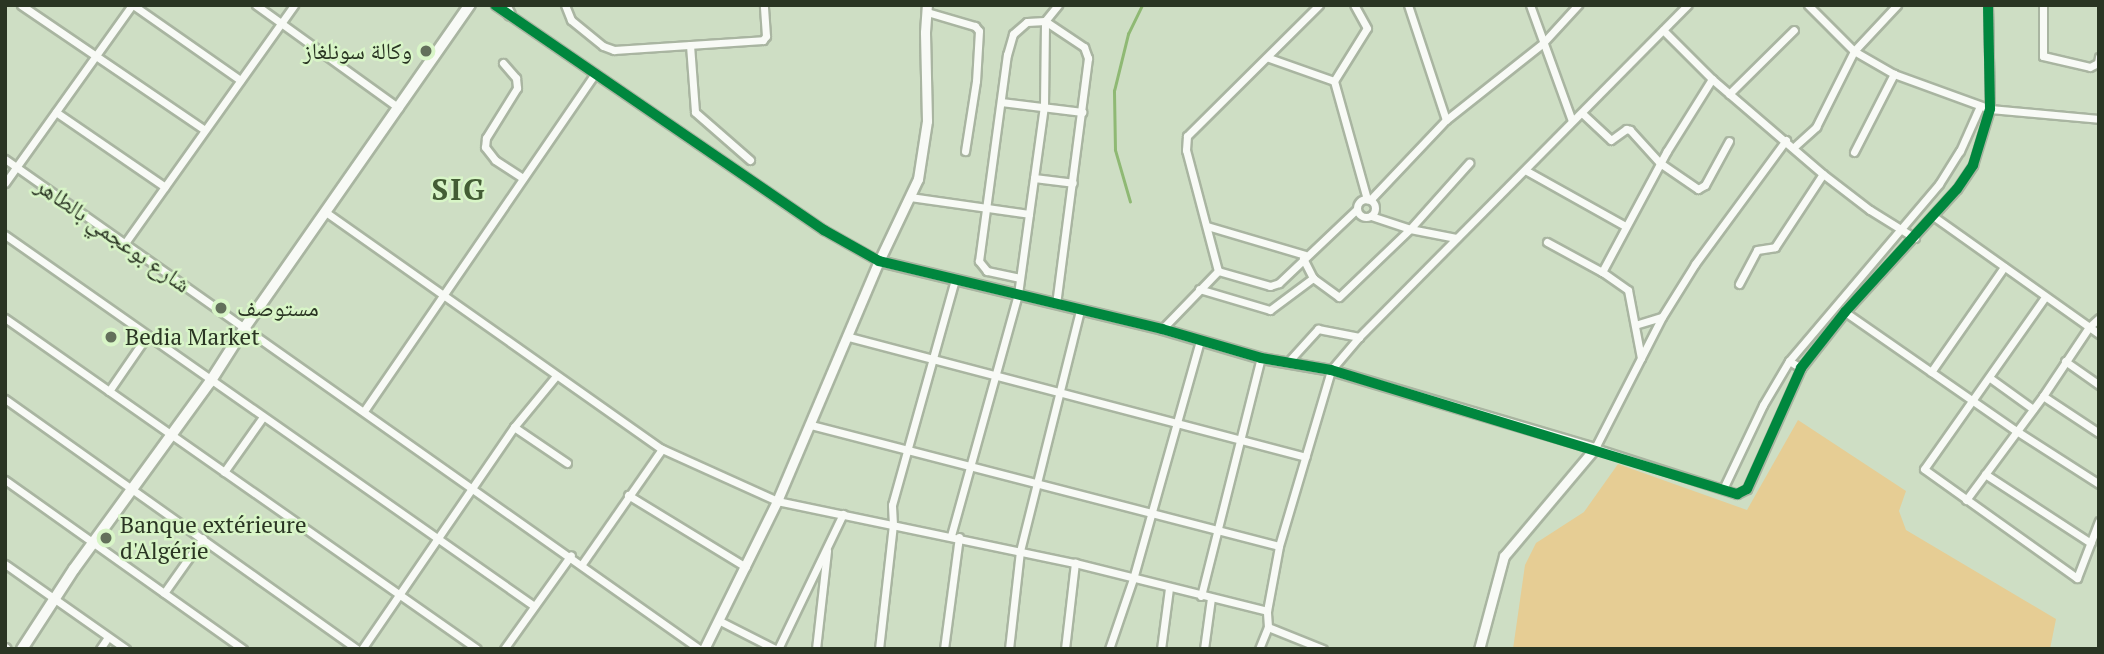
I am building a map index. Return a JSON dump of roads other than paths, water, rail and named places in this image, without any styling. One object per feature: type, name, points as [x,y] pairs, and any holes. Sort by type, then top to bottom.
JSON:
[{"type":"main road","points":[[22,649],[93,543],[210,382],[245,327],[327,214],[470,5]]},
{"type":"street","points":[[21,5],[205,130]]},
{"type":"street","points":[[5,183],[132,5],[240,80]]},
{"type":"street","points":[[256,5],[399,108]]},
{"type":"street","points":[[125,243],[294,5]]},
{"type":"street","points":[[495,5],[507,10],[595,74],[824,230],[879,261],[1162,330],[1261,358],[1331,370],[1595,448],[1737,494],[1747,489],[1801,368],[1845,312],[1915,237],[1973,165],[1990,109],[1988,5]]},
{"type":"street","points":[[565,5],[568,18],[610,49],[763,40],[766,36],[764,5]]},
{"type":"street","points":[[944,649],[955,536],[971,466],[1018,295],[1044,106],[1045,21],[1058,5]]},
{"type":"street","points":[[1218,271],[1186,150],[1187,136],[1320,5]]},
{"type":"street","points":[[1354,5],[1367,28],[1334,80],[1369,200],[1375,208],[1371,216]]},
{"type":"street","points":[[1408,5],[1446,120]]},
{"type":"street","points":[[1530,5],[1572,121]]},
{"type":"street","points":[[1218,271],[1274,286],[1356,209],[1359,202],[1369,200],[1446,120],[1543,43],[1578,5]]},
{"type":"street","points":[[1259,649],[1268,627],[1267,611],[1279,546],[1331,370],[1359,337],[1572,121],[1583,114],[1688,5]]},
{"type":"street","points":[[1808,5],[1854,51],[1894,74],[1990,109],[2099,119]]},
{"type":"street","points":[[1794,147],[1816,127],[1854,51],[1897,5]]},
{"type":"street","points":[[2043,5],[2043,56],[2090,67],[2097,64],[2099,57]]},
{"type":"street","points":[[701,649],[720,621],[777,501],[849,337],[879,261],[918,179],[927,121],[927,9],[975,26],[979,31],[976,81],[965,151]]},
{"type":"street","points":[[1020,278],[987,271],[981,265],[1001,102],[1013,34],[1027,22],[1045,21],[1087,52],[1087,76],[1056,304]]},
{"type":"street","points":[[1663,30],[1712,79],[1823,174],[1915,237]]},
{"type":"street","points":[[1729,94],[1794,30]]},
{"type":"street","points":[[690,45],[695,112],[750,160]]},
{"type":"street","points":[[1269,58],[1334,80]]},
{"type":"street","points":[[503,62],[516,78],[517,88],[486,138],[485,148],[495,160],[523,178]]},
{"type":"street","points":[[364,411],[595,74]]},
{"type":"street","points":[[1854,152],[1894,74]]},
{"type":"street","points":[[1602,272],[1660,163],[1712,79]]},
{"type":"street","points":[[1001,102],[1082,112]]},
{"type":"street","points":[[1723,489],[1763,405],[1789,361],[1903,230],[1939,184],[1960,151],[1980,106]]},
{"type":"street","points":[[56,112],[165,187]]},
{"type":"street","points":[[1583,114],[1611,139],[1626,129],[1630,130],[1660,163],[1701,189],[1729,141]]},
{"type":"street","points":[[1479,649],[1504,556],[1595,448],[1662,317],[1695,264],[1786,140]]},
{"type":"street","name":"شارع بوعجمي بالطاهر","points":[[5,159],[701,649]]},
{"type":"street","points":[[1207,226],[1304,257],[1313,278],[1339,297],[1410,229],[1469,163]]},
{"type":"street","points":[[1525,170],[1625,226]]},
{"type":"street","points":[[1739,284],[1757,250],[1775,247],[1823,174]]},
{"type":"street","points":[[1034,178],[1073,183]]},
{"type":"street","points":[[910,197],[1030,214]]},
{"type":"street","points":[[1356,209],[1364,218],[1371,216],[1410,229],[1456,239]]},
{"type":"street","points":[[327,214],[663,449],[777,501],[955,536],[1267,611]]},
{"type":"street","points":[[1933,216],[2099,334]]},
{"type":"street","points":[[5,235],[210,382],[534,606]]},
{"type":"street","points":[[1547,242],[1602,272],[1628,290],[1642,358]]},
{"type":"street","points":[[1931,372],[2004,267]]},
{"type":"street","points":[[1162,330],[1218,271]]},
{"type":"street","points":[[1199,289],[1270,310],[1313,278]]},
{"type":"street","points":[[879,649],[893,525],[892,505],[905,449],[955,279]]},
{"type":"street","points":[[2045,297],[1924,469],[2077,578],[2099,522]]},
{"type":"street","points":[[1009,649],[1020,551],[1061,396],[1080,310]]},
{"type":"street","points":[[1845,312],[2015,430],[2099,484]]},
{"type":"street","points":[[1635,325],[1662,317]]},
{"type":"street","points":[[5,318],[477,649]]},
{"type":"street","points":[[1966,500],[2015,430],[2043,396],[2064,361],[2099,318]]},
{"type":"street","points":[[1288,362],[1318,329],[1359,337]]},
{"type":"street","points":[[109,391],[147,337]]},
{"type":"street","points":[[849,337],[1061,396],[1305,457]]},
{"type":"street","points":[[1109,649],[1133,579],[1200,341]]},
{"type":"street","points":[[1200,596],[1242,442],[1261,358]]},
{"type":"street","points":[[1789,361],[1801,368]]},
{"type":"street","points":[[2064,361],[2099,385]]},
{"type":"street","points":[[5,399],[359,649],[399,596],[514,427],[556,376]]},
{"type":"street","points":[[1990,378],[2033,409]]},
{"type":"street","points":[[2043,396],[2099,433]]},
{"type":"street","points":[[224,472],[263,417]]},
{"type":"street","points":[[811,425],[1279,546]]},
{"type":"street","points":[[514,427],[567,463]]},
{"type":"street","points":[[582,564],[628,495],[663,449]]},
{"type":"street","points":[[1984,474],[2091,543]]},
{"type":"street","points":[[5,480],[243,649]]},
{"type":"street","points":[[628,495],[746,567]]},
{"type":"street","points":[[720,621],[776,649],[843,514]]},
{"type":"street","points":[[164,593],[202,538]]},
{"type":"street","points":[[816,649],[828,543]]},
{"type":"street","points":[[504,649],[571,555]]},
{"type":"street","points":[[1066,649],[1075,563]]},
{"type":"street","points":[[5,564],[126,649]]},
{"type":"street","points":[[1161,649],[1169,588]]},
{"type":"street","points":[[1204,649],[1211,598]]},
{"type":"street","points":[[1268,627],[1323,649]]},
{"type":"street","points":[[100,649],[108,637]]},
{"type":"waterway","points":[[1130,202],[1115,150],[1114,91],[1128,34],[1142,5]]},
{"type":"place","name":"وكالة سونلغاز","points":[[426,51]]},
{"type":"place","name":"مستوصف","points":[[221,308]]},
{"type":"place","name":"Bedia Market","points":[[111,337]]},
{"type":"place","name":"Banque extérieure d'Algérie","points":[[106,538]]},
{"type":"district","name":"SIG","points":[[459,189]]}]
